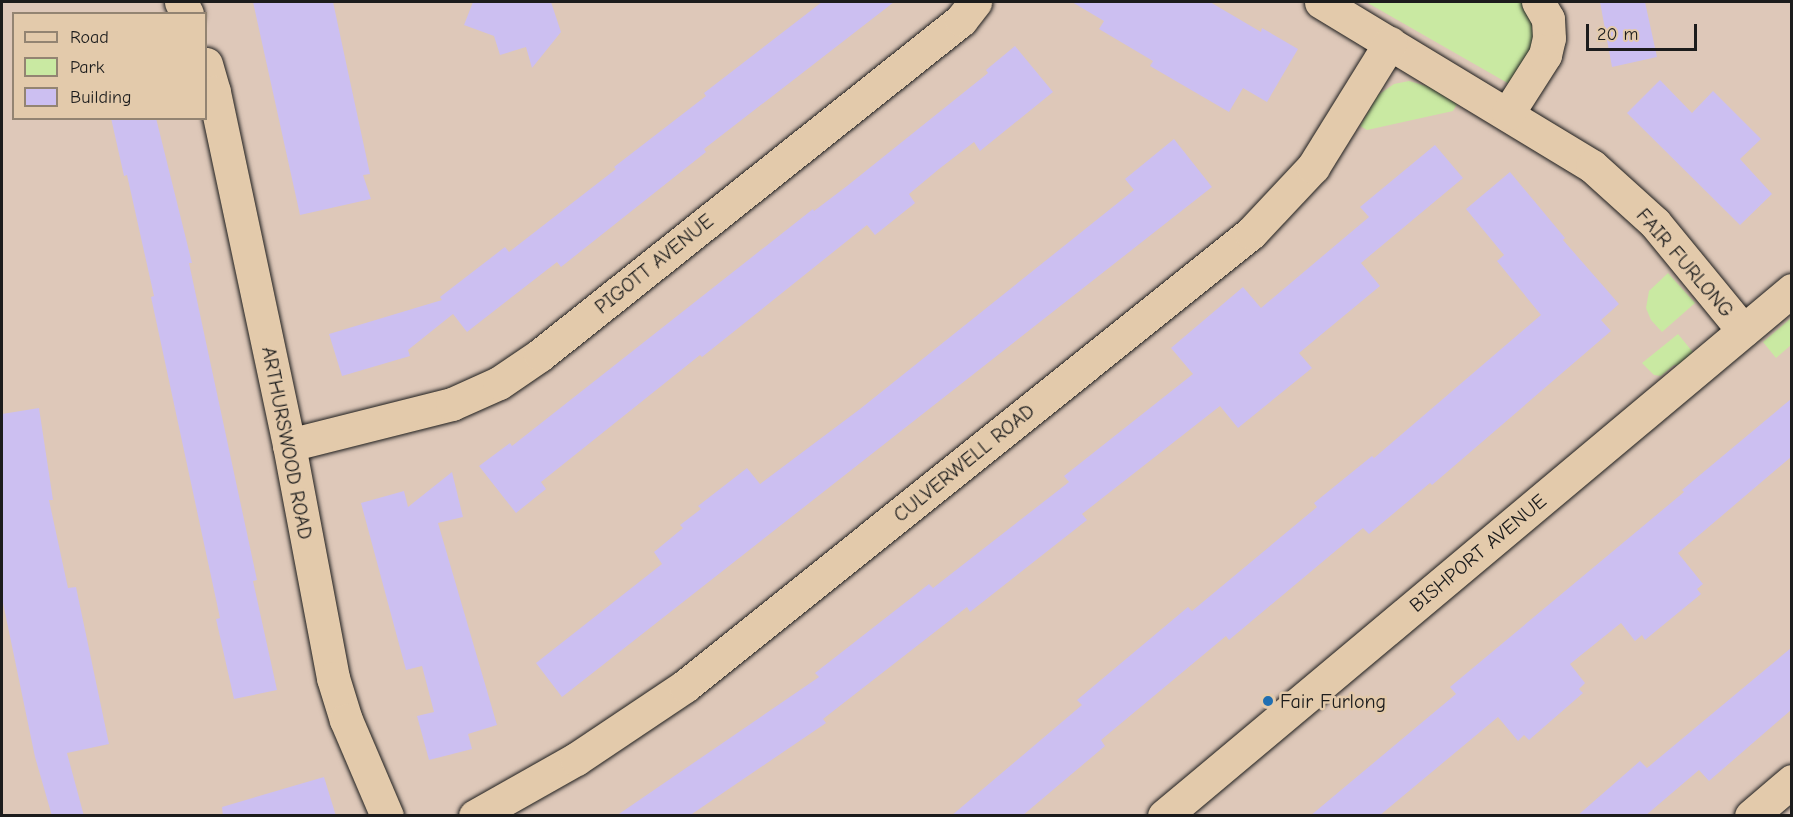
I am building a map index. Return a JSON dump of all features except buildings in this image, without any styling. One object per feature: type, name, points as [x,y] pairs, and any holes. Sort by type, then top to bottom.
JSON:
[{"type":"street","name":"PIGOTT AVENUE","points":[[289,445],[452,404],[499,382],[540,355],[961,20],[975,2]]},
{"type":"street","name":"FAIR FURLONG","points":[[1322,2],[1592,166],[1655,223],[1743,330]]},
{"type":"street","points":[[1508,113],[1545,54],[1549,38],[1548,19],[1538,2]]},
{"type":"street","name":"CULVERWELL ROAD","points":[[475,816],[576,759],[685,686],[1251,233],[1313,167],[1390,44]]},
{"type":"street","name":"ARTHURSWOOD ROAD","points":[[207,68],[289,445],[333,678],[346,720],[387,816]]},
{"type":"street","name":"BISHPORT AVENUE","points":[[1164,816],[1791,290]]},
{"type":"street","points":[[1751,816],[1791,782]]},
{"type":"green space","points":[[1366,2],[1528,2],[1536,50],[1511,85]]},
{"type":"green space","points":[[1409,81],[1430,87],[1457,104],[1453,111],[1367,130],[1360,126],[1378,95],[1394,84]]},
{"type":"green space","points":[[1668,273],[1695,303],[1662,332],[1651,320],[1646,308],[1649,291]]},
{"type":"green space","points":[[1791,318],[1791,345],[1776,358],[1763,342]]},
{"type":"green space","points":[[1678,334],[1700,361],[1693,366],[1674,365],[1661,376],[1654,375],[1642,363]]},
{"type":"place","name":"Fair Furlong","points":[[1268,701]]}]
